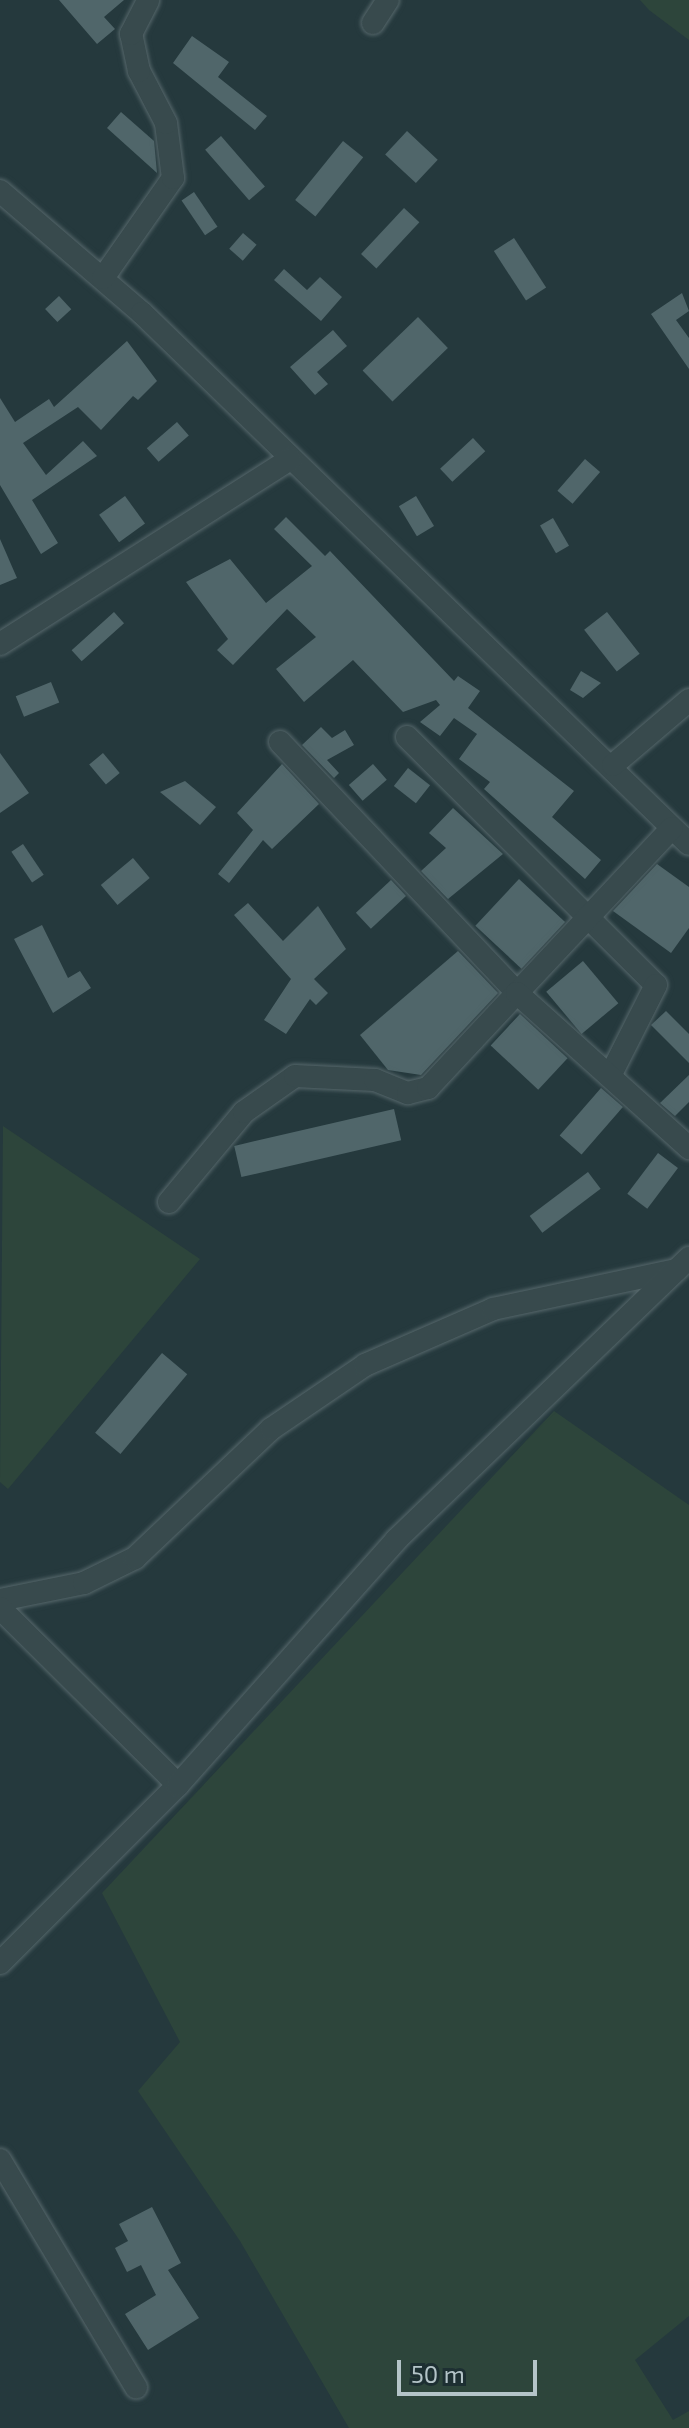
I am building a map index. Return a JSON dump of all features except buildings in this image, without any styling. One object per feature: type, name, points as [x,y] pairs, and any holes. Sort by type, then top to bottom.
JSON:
[{"type":"street","points":[[103,278],[173,178],[166,123],[139,71],[131,34],[148,0]]},
{"type":"street","points":[[373,23],[388,0]]},
{"type":"street","points":[[0,191],[103,278],[438,607],[613,765],[689,844]]},
{"type":"street","points":[[0,644],[290,459]]},
{"type":"street","points":[[613,765],[689,700]]},
{"type":"street","points":[[407,737],[591,914],[656,985],[612,1072]]},
{"type":"street","points":[[280,742],[517,993],[612,1072],[689,1148]]},
{"type":"street","points":[[169,1202],[244,1112],[295,1076],[375,1080],[408,1093],[428,1088],[672,828]]},
{"type":"street","points":[[0,1600],[84,1583],[135,1558],[271,1429],[365,1365],[493,1309],[682,1264]]},
{"type":"street","points":[[0,1963],[178,1785],[396,1540],[682,1264]]},
{"type":"street","points":[[0,1608],[178,1785]]},
{"type":"street","points":[[0,2160],[136,2387]]},
{"type":"green space","points":[[640,0],[689,0],[689,40],[649,10]]},
{"type":"green space","points":[[3,1126],[200,1259],[8,1489],[0,1482]]},
{"type":"green space","points":[[554,1411],[689,1505],[689,2316],[635,2360],[673,2420],[689,2411],[689,2428],[349,2428],[240,2241],[138,2091],[180,2042],[102,1893]]}]
